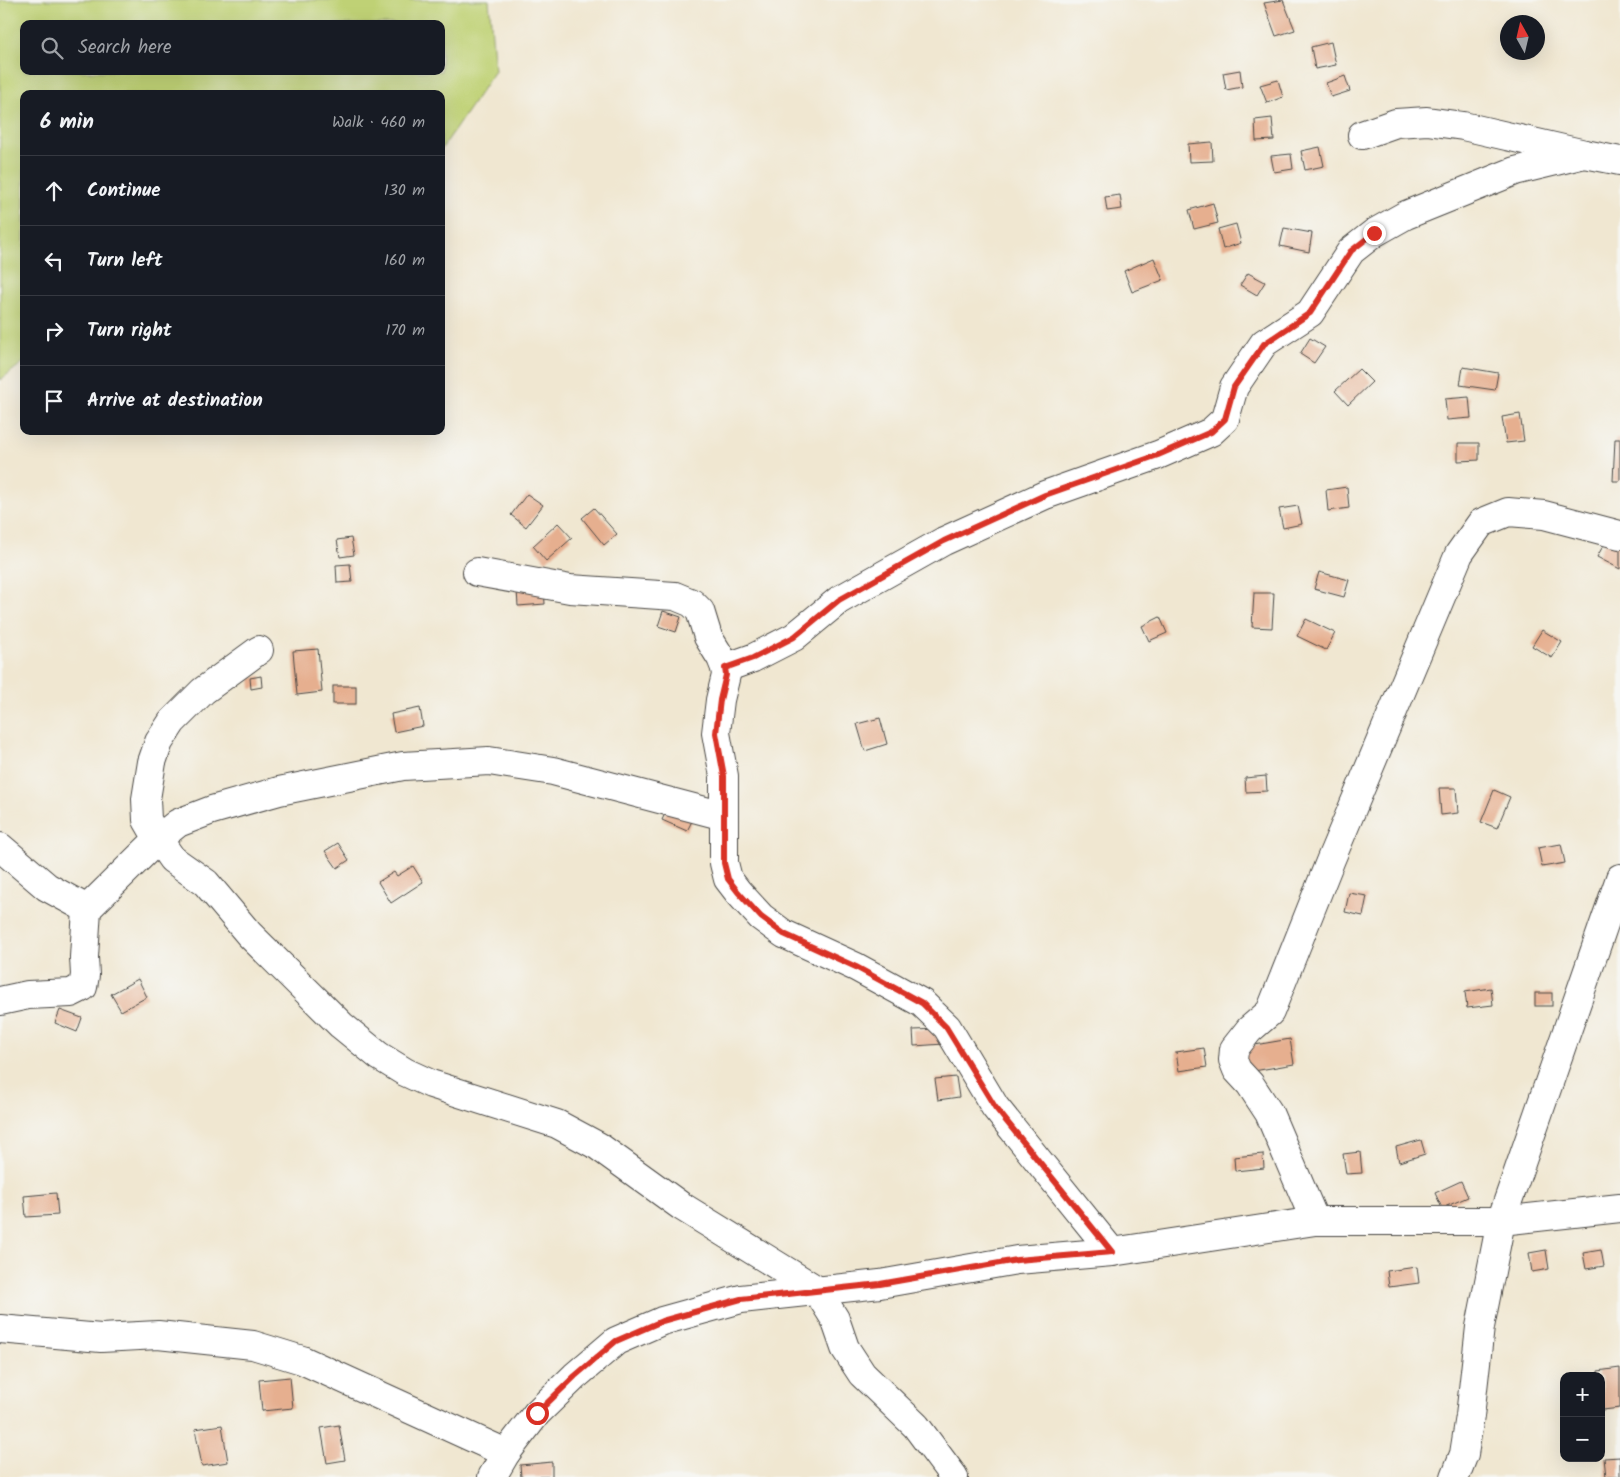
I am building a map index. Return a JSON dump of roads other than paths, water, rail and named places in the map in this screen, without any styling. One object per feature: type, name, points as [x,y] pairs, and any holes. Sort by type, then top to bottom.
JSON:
[{"type":"street","points":[[1362,136],[1396,123],[1427,121],[1463,126],[1620,161]]},
{"type":"street","points":[[725,668],[753,658],[794,637],[839,600],[944,541],[1045,495],[1158,455],[1211,432],[1225,419],[1234,387],[1264,344],[1310,313],[1351,251],[1374,233],[1406,215],[1515,171],[1585,154]]},
{"type":"street","points":[[1315,1222],[1269,1113],[1250,1084],[1237,1070],[1234,1060],[1234,1049],[1250,1030],[1270,1012],[1331,859],[1455,563],[1459,554],[1481,523],[1508,512],[1544,515],[1620,535]]},
{"type":"street","points":[[477,572],[570,589],[675,596],[692,604],[700,611],[708,638],[725,668],[726,675],[720,700],[716,733],[724,776],[724,863],[728,879],[761,917],[784,934],[856,967],[922,1003],[946,1027],[995,1107],[1112,1252]]},
{"type":"street","points":[[259,650],[203,691],[172,722],[159,742],[152,762],[146,799],[147,820],[172,859],[206,883],[249,934],[341,1025],[379,1056],[405,1072],[431,1084],[557,1124],[598,1146],[681,1206],[817,1290],[835,1319],[845,1348],[862,1374],[916,1426],[954,1477]]},
{"type":"street","points":[[0,1001],[28,995],[71,993],[83,987],[87,909],[158,839],[178,823],[212,810],[279,791],[403,766],[489,761],[553,771],[724,816]]},
{"type":"street","points":[[0,847],[47,887],[87,909]]},
{"type":"street","points":[[1456,1477],[1464,1454],[1480,1327],[1501,1221],[1620,878]]},
{"type":"street","points":[[492,1477],[506,1452],[537,1413],[575,1376],[616,1341],[662,1321],[741,1299],[880,1284],[1017,1260],[1112,1252],[1315,1222],[1501,1221],[1620,1208]]},
{"type":"street","points":[[0,1329],[101,1338],[158,1335],[253,1345],[302,1360],[506,1452]]}]
